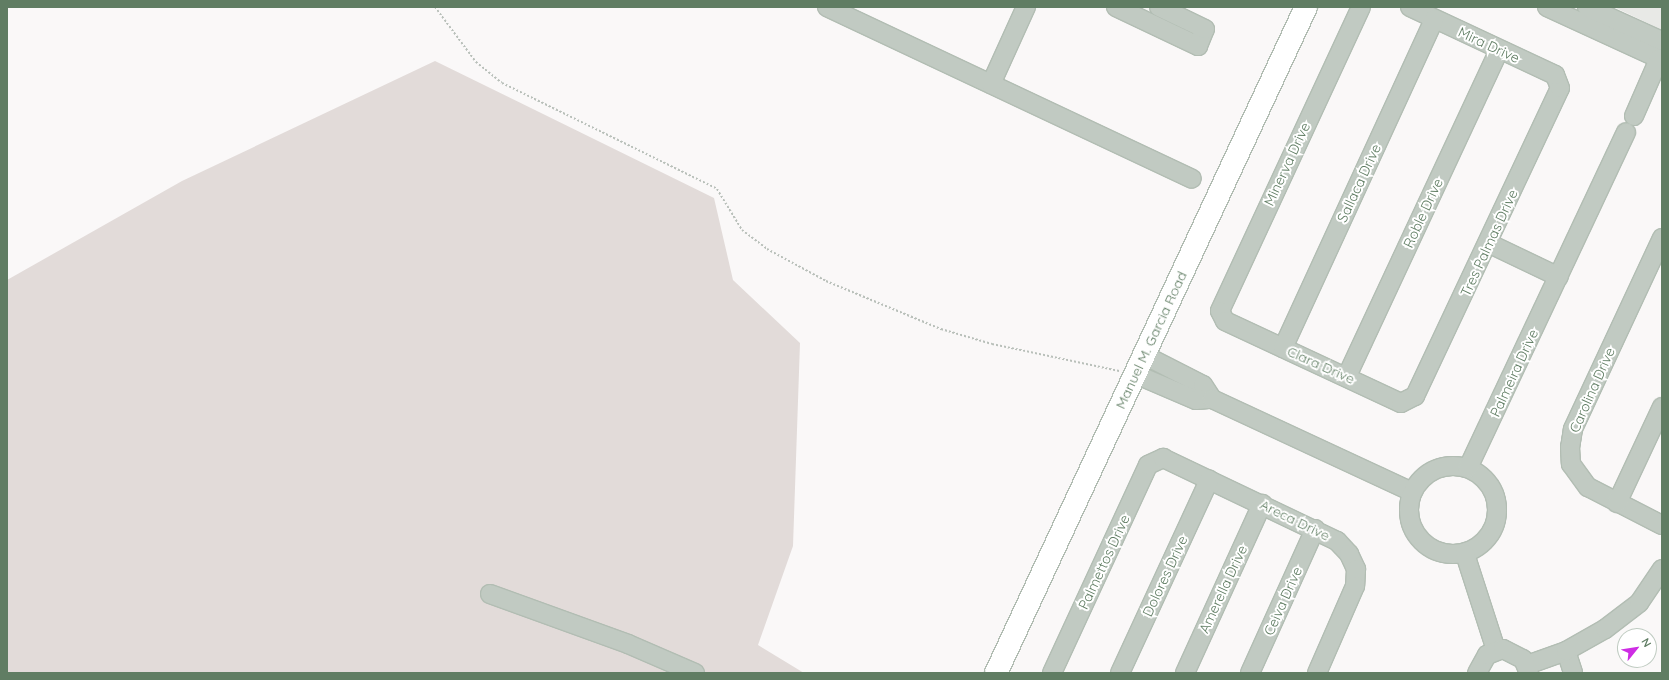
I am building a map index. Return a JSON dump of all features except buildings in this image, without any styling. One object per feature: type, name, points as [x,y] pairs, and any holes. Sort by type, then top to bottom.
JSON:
[{"type":"main road","name":"Manuel M. Garcia Road","points":[[996,673],[1306,7]]},
{"type":"street","points":[[827,7],[1192,179]]},
{"type":"street","points":[[991,84],[1026,7]]},
{"type":"street","points":[[1116,7],[1198,46],[1205,29],[1159,7]]},
{"type":"street","name":"Minerva Drive","points":[[1225,321],[1220,308],[1361,7]]},
{"type":"street","name":"Mira Drive","points":[[1410,7],[1555,75],[1560,88]]},
{"type":"street","points":[[1547,7],[1661,60]]},
{"type":"street","points":[[1587,7],[1662,41]]},
{"type":"street","name":"Sallaca Drive","points":[[1283,348],[1434,19]]},
{"type":"street","name":"Roble Drive","points":[[1347,376],[1499,50]]},
{"type":"street","name":"Palmeira Drive","points":[[1468,468],[1661,60]]},
{"type":"street","name":"Tres Palmas Drive","points":[[1415,396],[1490,244],[1560,88]]},
{"type":"street","name":"Carolina Drive","points":[[1662,238],[1573,429],[1570,447],[1571,464],[1578,478],[1598,495],[1662,525]]},
{"type":"street","points":[[1490,244],[1559,277]]},
{"type":"street","name":"Clara Drive","points":[[1225,321],[1347,376],[1401,403],[1415,396]]},
{"type":"street","points":[[1139,364],[1196,400],[1212,399],[1412,492]]},
{"type":"street","points":[[1617,503],[1662,407]]},
{"type":"street","name":"Areca Drive","points":[[1163,458],[1315,529],[1337,541],[1356,569],[1355,586],[1347,609],[1317,673]]},
{"type":"street","name":"Palmettos Drive","points":[[1052,673],[1148,466],[1163,458]]},
{"type":"street","points":[[1442,467],[1468,468],[1488,483],[1498,506],[1497,519],[1486,541],[1465,554],[1443,553],[1419,540],[1410,520],[1412,492],[1429,472],[1442,467]]},
{"type":"street","name":"Dolores Drive","points":[[1120,673],[1210,480]]},
{"type":"street","name":"Amerella Drive","points":[[1185,673],[1262,504]]},
{"type":"street","name":"Ceiva Drive","points":[[1250,673],[1315,529]]},
{"type":"street","points":[[1465,554],[1496,650]]},
{"type":"street","points":[[1477,673],[1486,655],[1496,650],[1517,654],[1528,669],[1566,652],[1606,628],[1639,603],[1662,569]]},
{"type":"street","points":[[490,594],[628,644],[695,673]]},
{"type":"street","points":[[1566,652],[1573,673]]},
{"type":"path","points":[[435,7],[476,62],[502,83],[717,189],[742,230],[767,249],[826,281],[948,331],[992,344],[1139,364]]},
{"type":"shaded area","points":[[1614,7],[1662,7],[1662,30]]},
{"type":"shaded area","points":[[435,61],[714,198],[733,280],[800,343],[793,546],[758,645],[804,673],[7,673],[7,280],[182,181]]}]
